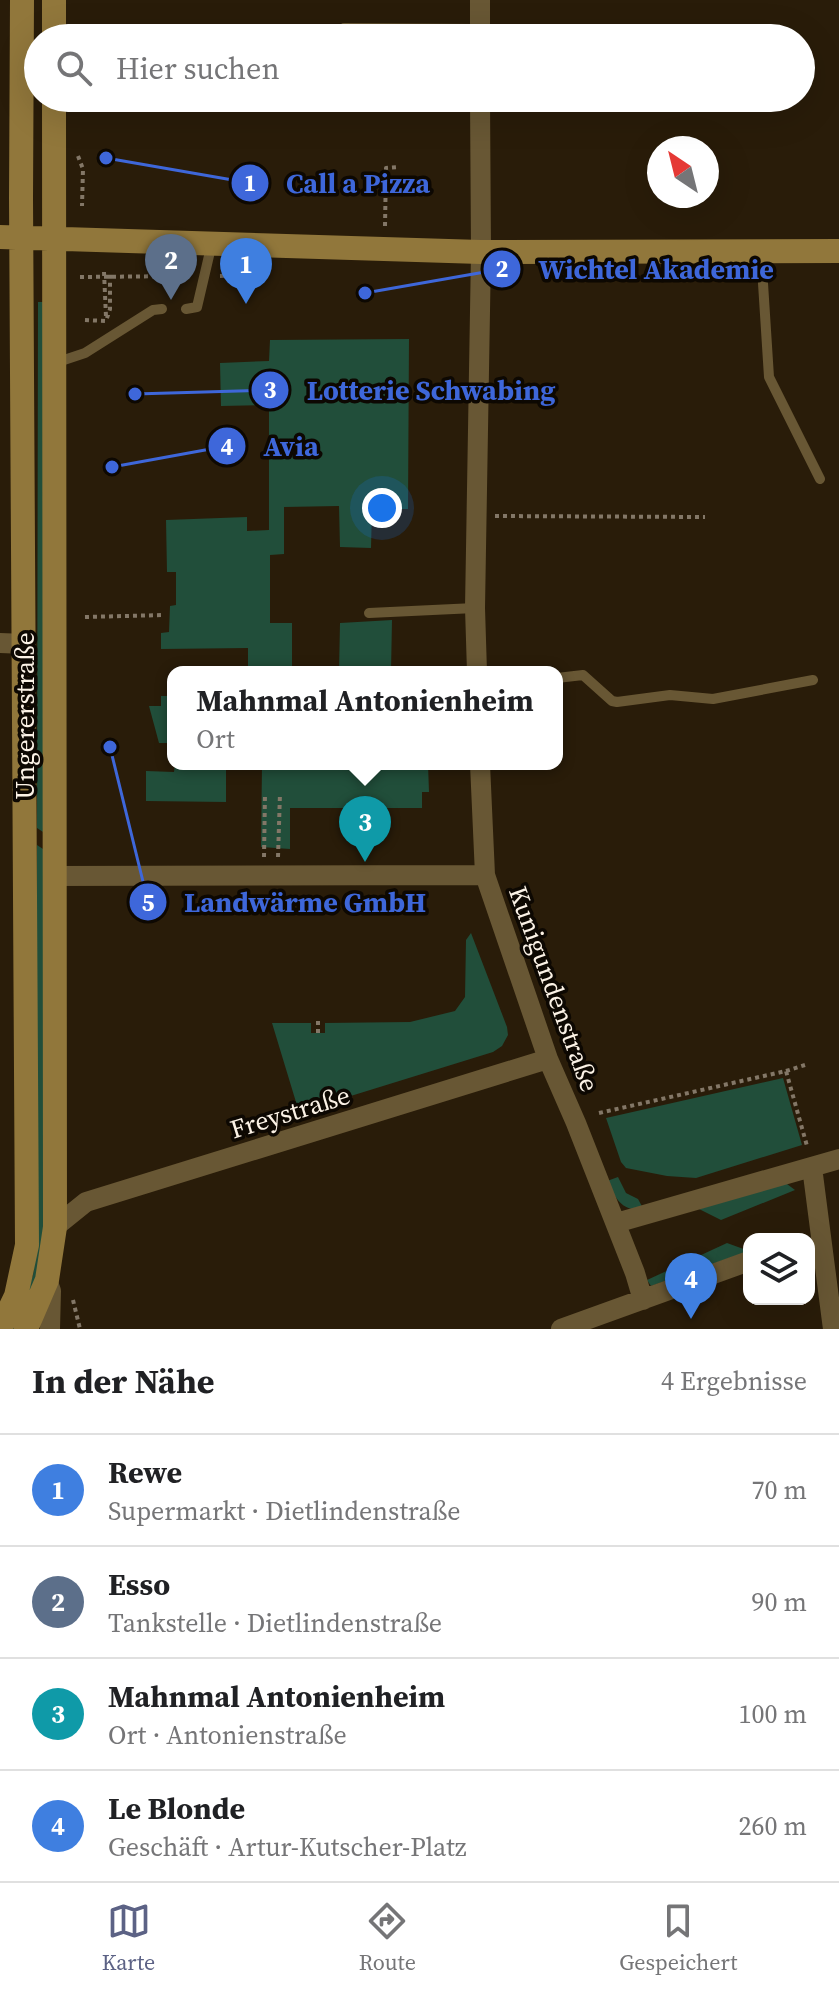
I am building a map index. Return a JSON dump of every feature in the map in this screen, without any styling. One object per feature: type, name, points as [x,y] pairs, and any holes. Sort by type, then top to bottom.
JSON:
[{"type":"main road","name":"Ungererstraße","points":[[0,1329],[16,1296],[27,1245],[25,644],[10,237],[22,0]]},
{"type":"main road","points":[[54,0],[54,24]]},
{"type":"main road","name":"Ungererstraße","points":[[26,1329],[47,1280],[55,1227],[54,112]]},
{"type":"main road","points":[[10,237],[481,252],[839,251]]},
{"type":"street","points":[[480,0],[480,24]]},
{"type":"street","points":[[477,666],[480,112]]},
{"type":"street","points":[[0,643],[25,644]]},
{"type":"street","name":"Kunigundenstraße","points":[[480,770],[485,875],[548,1059],[616,1223],[643,1300]]},
{"type":"street","points":[[53,876],[485,875]]},
{"type":"street","name":"Freystraße","points":[[55,1227],[86,1202],[548,1059]]},
{"type":"street","points":[[810,1158],[815,1233]]},
{"type":"street","points":[[616,1223],[810,1158],[839,1159]]},
{"type":"street","points":[[815,1240],[833,1329]]},
{"type":"street","points":[[561,1329],[743,1263]]},
{"type":"street","points":[[47,1280],[51,1291],[50,1329]]},
{"type":"lane","points":[[186,309],[197,307],[212,243]]},
{"type":"lane","points":[[761,252],[769,377],[820,479]]},
{"type":"lane","points":[[53,364],[85,353],[153,310],[162,309]]},
{"type":"lane","points":[[369,613],[475,608]]},
{"type":"lane","points":[[563,677],[583,675],[617,702],[670,695],[713,699],[813,680]]},
{"type":"path","points":[[384,248],[386,168],[399,167]]},
{"type":"path","points":[[82,206],[83,169]]},
{"type":"path","points":[[106,321],[110,309],[107,274]]},
{"type":"path","points":[[106,321],[107,274]]},
{"type":"path","points":[[80,277],[107,274],[250,275]]},
{"type":"path","points":[[85,320],[106,321]]},
{"type":"path","points":[[477,516],[705,517]]},
{"type":"path","points":[[85,617],[164,615]]},
{"type":"path","points":[[271,876],[280,793]]},
{"type":"path","points":[[265,794],[271,876]]},
{"type":"path","points":[[318,1017],[318,1033]]},
{"type":"path","points":[[599,1113],[805,1065]]},
{"type":"path","points":[[786,1071],[810,1158]]},
{"type":"path","points":[[74,1306],[80,1329]]},
{"type":"green space","points":[[38,302],[44,302],[43,832],[37,828]]},
{"type":"green space","points":[[409,339],[408,509],[372,509],[371,548],[340,547],[339,506],[284,507],[284,554],[270,555],[270,623],[292,623],[292,666],[248,666],[248,648],[161,649],[161,633],[169,632],[170,606],[176,605],[176,572],[167,572],[166,520],[247,517],[247,531],[269,530],[269,405],[221,406],[220,363],[269,361],[270,340]]},
{"type":"green space","points":[[392,620],[391,666],[339,666],[340,623]]},
{"type":"green space","points":[[161,696],[167,696],[167,743],[159,743],[149,706],[161,706]]},
{"type":"green space","points":[[226,770],[226,802],[146,801],[146,771]]},
{"type":"green space","points":[[262,770],[428,770],[429,792],[422,792],[422,808],[290,808],[290,849],[261,847]]},
{"type":"green space","points":[[37,845],[43,849],[43,1241],[39,1277],[20,1329],[13,1329],[33,1275],[37,1241]]},
{"type":"green space","points":[[471,933],[507,1027],[508,1035],[502,1046],[493,1052],[299,1112],[272,1023],[311,1023],[311,1033],[325,1033],[325,1023],[410,1022],[455,1011],[465,997],[466,940]]},
{"type":"green space","points":[[783,1078],[802,1145],[696,1178],[626,1168],[621,1162],[606,1118]]},
{"type":"green space","points":[[618,1177],[626,1193],[638,1199],[644,1210],[625,1206],[617,1198],[607,1181]]},
{"type":"green space","points":[[781,1184],[795,1190],[721,1220],[699,1209]]},
{"type":"green space","points":[[727,1243],[743,1249],[743,1253],[651,1286],[647,1280]]},
{"type":"place","name":"Call a Pizza","points":[[106,158]]},
{"type":"place","name":"Wichtel Akademie","points":[[365,293]]},
{"type":"place","name":"Esso","points":[[171,300]]},
{"type":"place","name":"Rewe","points":[[246,304]]},
{"type":"place","name":"Lotterie Schwabing","points":[[135,394]]},
{"type":"place","name":"Avia","points":[[112,467]]},
{"type":"place","name":"Landwärme GmbH","points":[[110,747]]},
{"type":"place","name":"Mahnmal Antonienheim","points":[[365,862]]},
{"type":"place","name":"Le Blonde","points":[[691,1319]]}]
